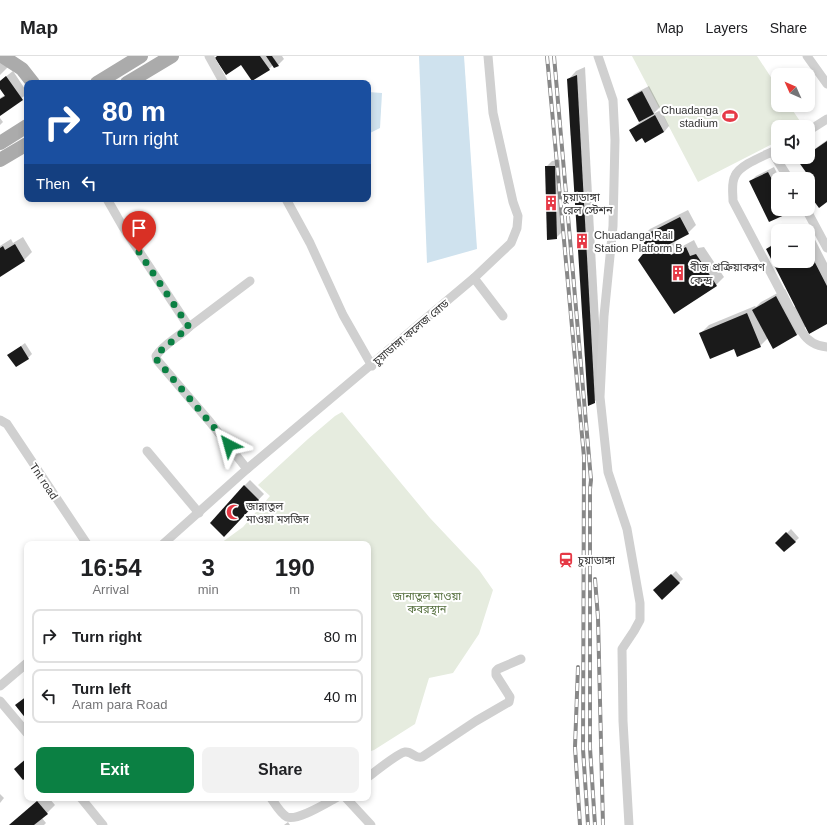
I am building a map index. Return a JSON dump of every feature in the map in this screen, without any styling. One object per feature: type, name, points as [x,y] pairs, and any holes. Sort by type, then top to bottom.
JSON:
[{"type":"main road","points":[[2,56],[22,69],[31,80]]},
{"type":"main road","points":[[132,80],[172,56]]},
{"type":"main road","points":[[132,80],[135,59]]},
{"type":"main road","points":[[102,80],[135,59]]},
{"type":"main road","points":[[0,143],[24,128]]},
{"type":"main road","points":[[0,160],[24,146]]},
{"type":"street","points":[[210,56],[222,80]]},
{"type":"street","name":"চুয়াডাঙ্গা কলেজ রোড","points":[[166,541],[247,468],[372,366],[474,278],[511,243],[517,228],[518,216],[513,202],[493,113],[488,56]]},
{"type":"street","points":[[598,56],[613,100],[615,140],[613,226],[604,316],[600,397],[608,472],[627,529],[640,603],[640,620],[622,649],[623,721],[629,825]]},
{"type":"street","points":[[807,56],[827,84]]},
{"type":"street","points":[[815,127],[827,119]]},
{"type":"street","points":[[771,152],[742,167],[735,175],[732,188],[733,201],[802,332],[812,343],[827,347]]},
{"type":"street","points":[[108,202],[189,327]]},
{"type":"street","points":[[288,202],[310,243],[343,315],[372,366]]},
{"type":"street","points":[[810,216],[827,248]]},
{"type":"street","points":[[474,278],[503,316]]},
{"type":"street","points":[[247,468],[157,360],[156,356],[189,327],[250,281]]},
{"type":"street","name":"Tnt road","points":[[0,420],[7,424],[85,541]]},
{"type":"street","points":[[147,451],[199,513]]},
{"type":"street","points":[[371,775],[402,753],[409,752],[417,757],[422,757],[476,721],[509,702],[510,697],[496,675],[496,671],[521,659]]},
{"type":"street","points":[[0,686],[24,666]]},
{"type":"street","points":[[0,701],[24,729]]},
{"type":"street","points":[[83,801],[103,825]]},
{"type":"street","points":[[273,801],[284,814],[291,818],[302,816],[330,801]]},
{"type":"street","points":[[349,801],[371,825]]},
{"type":"green space","name":"Chuadanga stadium","points":[[632,56],[757,56],[771,77],[771,112],[794,112],[799,120],[771,120],[771,145],[698,182]]},
{"type":"green space","name":"জানাতুল মাওয়া কবরস্থান","points":[[342,412],[430,518],[479,570],[493,590],[479,634],[453,673],[429,678],[415,724],[371,751],[371,541],[224,541],[243,527],[270,496],[258,485],[335,416]]},
{"type":"water","points":[[419,56],[464,56],[477,249],[427,263]]},
{"type":"water","points":[[371,92],[382,93],[380,128],[371,132]]},
{"type":"building","points":[[217,56],[260,56],[270,70],[251,80],[241,65],[226,75],[215,58]]},
{"type":"building","points":[[266,56],[272,56],[279,66],[274,68]]},
{"type":"building","name":"Chuadanga Rail Station Platform B","points":[[577,75],[595,403],[588,406],[567,79]]},
{"type":"building","points":[[6,76],[23,100],[0,116],[0,99],[5,96],[0,89],[0,81]]},
{"type":"building","points":[[642,91],[654,114],[639,122],[627,99]]},
{"type":"building","points":[[655,115],[664,132],[645,143],[642,138],[636,142],[629,130]]},
{"type":"building","points":[[827,141],[827,202],[819,208],[815,203],[815,172],[806,172],[800,164],[815,164],[815,149]]},
{"type":"building","name":"চুয়াডাঙ্গা রেল স্টেশন","points":[[545,166],[555,166],[557,239],[547,240]]},
{"type":"building","points":[[768,172],[771,178],[771,216],[782,216],[769,222],[749,181]]},
{"type":"building","name":"বীজ প্রক্রিয়াকরণ কেন্দ্র","points":[[680,217],[689,234],[666,246],[671,255],[686,247],[690,256],[696,254],[717,286],[674,314],[638,260],[647,249],[641,237]]},
{"type":"building","points":[[15,244],[25,261],[0,277],[0,248],[3,246],[5,250]]},
{"type":"building","points":[[771,246],[771,259],[766,249]]},
{"type":"building","points":[[815,263],[827,286],[827,324],[809,334],[776,268],[815,268]]},
{"type":"building","points":[[776,296],[797,335],[773,349],[752,310]]},
{"type":"building","points":[[747,313],[761,347],[737,357],[734,349],[710,359],[699,333]]},
{"type":"building","points":[[21,346],[29,359],[16,367],[7,355]]},
{"type":"building","name":"জান্নাতুল মাওয়া মসজিদ","points":[[244,485],[259,500],[224,537],[210,523]]},
{"type":"building","points":[[786,532],[796,542],[784,552],[775,543]]},
{"type":"building","points":[[671,574],[680,583],[662,600],[653,590]]},
{"type":"building","points":[[24,698],[24,716],[15,705]]},
{"type":"building","points":[[24,761],[24,779],[23,780],[14,769]]},
{"type":"building","points":[[37,801],[48,814],[34,825],[9,825]]},
{"type":"railway","points":[[547,56],[584,457],[583,749],[588,825]]},
{"type":"railway","points":[[554,56],[591,480],[590,748],[595,825]]},
{"type":"railway","points":[[595,579],[598,618],[603,825]]},
{"type":"railway","points":[[578,667],[575,747],[580,825]]},
{"type":"place","name":"Chuadanga stadium","points":[[730,116]]},
{"type":"place","name":"চুয়াডাঙ্গা রেল স্টেশন","points":[[551,203]]},
{"type":"place","name":"Chuadanga Rail Station Platform B","points":[[582,241]]},
{"type":"place","name":"বীজ প্রক্রিয়াকরণ কেন্দ্র","points":[[678,273]]},
{"type":"place","name":"জান্নাতুল মাওয়া মসজিদ","points":[[234,512]]},
{"type":"place","name":"চুয়াডাঙ্গা","points":[[566,560]]},
{"type":"route","points":[[139,252],[189,327],[158,353],[156,356],[157,360],[229,445]]}]
